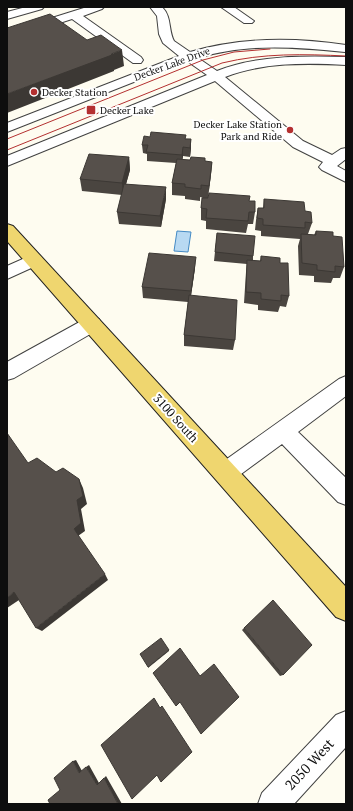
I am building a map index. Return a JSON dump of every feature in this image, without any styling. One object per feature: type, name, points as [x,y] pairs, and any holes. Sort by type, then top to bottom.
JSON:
[{"type":"main road","name":"3100 South","points":[[7,230],[346,606]]},
{"type":"street","points":[[7,16],[38,7]]},
{"type":"street","points":[[7,36],[72,14],[98,7]]},
{"type":"street","points":[[156,7],[164,15],[166,22],[165,37],[169,43],[227,84],[298,144],[334,162]]},
{"type":"street","points":[[227,7],[248,21]]},
{"type":"street","points":[[72,14],[137,60]]},
{"type":"street","name":"Decker Lake Drive","points":[[7,128],[187,57],[225,46],[255,42],[287,42],[346,48]]},
{"type":"street","points":[[7,161],[215,76],[239,68],[274,62],[300,60],[346,61]]},
{"type":"street","points":[[346,152],[327,167],[346,177]]},
{"type":"street","points":[[7,274],[34,260]]},
{"type":"street","points":[[7,372],[92,324]]},
{"type":"street","points":[[225,473],[346,385]]},
{"type":"street","points":[[283,431],[346,494]]},
{"type":"street","name":"2050 West","points":[[273,804],[346,725]]},
{"type":"water","points":[[177,231],[191,232],[188,252],[174,251]]},
{"type":"building","name":"Decker Station","points":[[50,14],[87,40],[101,35],[122,50],[7,94],[7,28]]},
{"type":"building","points":[[151,132],[186,135],[185,139],[191,139],[190,148],[183,147],[182,155],[146,152],[148,145],[142,145],[144,136],[150,137]]},
{"type":"building","points":[[89,154],[129,157],[122,183],[80,179]]},
{"type":"building","points":[[191,157],[205,158],[205,161],[212,162],[209,186],[201,185],[201,189],[185,187],[185,184],[172,183],[177,159],[190,160]]},
{"type":"building","points":[[124,184],[166,187],[160,216],[117,212]]},
{"type":"building","points":[[209,193],[250,196],[249,201],[255,201],[255,212],[249,212],[248,221],[206,218],[207,209],[201,208],[202,198],[208,198]]},
{"type":"building","points":[[264,199],[304,202],[305,211],[311,212],[312,223],[305,222],[305,228],[263,225],[263,219],[257,218],[258,208],[264,208]]},
{"type":"building","points":[[316,231],[333,232],[333,236],[342,237],[344,267],[335,266],[335,272],[317,270],[317,265],[302,263],[301,234],[316,235]]},
{"type":"building","points":[[217,233],[255,236],[253,256],[215,252]]},
{"type":"building","points":[[149,253],[196,257],[191,291],[142,287]]},
{"type":"building","points":[[261,256],[280,258],[280,263],[288,263],[289,296],[281,295],[281,301],[261,299],[261,293],[246,292],[247,260],[261,261]]},
{"type":"building","points":[[189,295],[237,300],[235,340],[184,335]]},
{"type":"building","points":[[7,433],[28,463],[37,458],[56,472],[63,468],[79,479],[83,496],[77,500],[81,523],[74,529],[105,574],[36,628],[14,592],[7,598]]},
{"type":"building","points":[[273,600],[312,645],[283,675],[244,628]]},
{"type":"building","points":[[161,638],[169,650],[148,667],[140,654]]},
{"type":"building","points":[[180,648],[200,676],[214,664],[239,697],[201,734],[180,702],[176,706],[153,673]]},
{"type":"building","points":[[154,698],[160,708],[162,706],[192,752],[161,782],[157,775],[132,799],[101,745]]},
{"type":"building","points":[[73,761],[79,773],[86,767],[97,785],[104,778],[118,804],[50,804],[48,800],[60,790],[54,778]]},
{"type":"tram line","points":[[7,139],[203,60],[234,52],[270,49]]},
{"type":"tram line","points":[[7,150],[222,63],[253,57],[268,56],[346,56]]},
{"type":"place","name":"Decker Station","points":[[34,92]]},
{"type":"place","name":"Decker Lake","points":[[91,110]]},
{"type":"place","name":"Decker Lake Station Park and Ride","points":[[290,130]]}]
